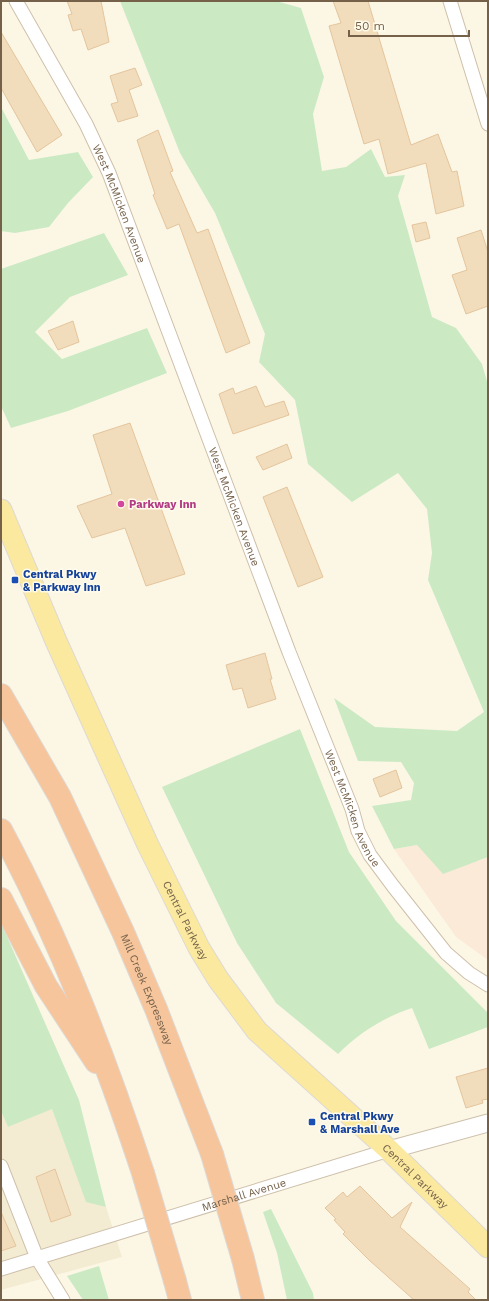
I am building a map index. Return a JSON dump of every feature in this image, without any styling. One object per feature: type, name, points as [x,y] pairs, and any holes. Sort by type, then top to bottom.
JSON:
[{"type":"highway","name":"Mill Creek Expressway","points":[[1,695],[60,796],[156,1010],[212,1154],[253,1300]]},
{"type":"highway","points":[[1,830],[59,946],[118,1098],[144,1172],[178,1291]]},
{"type":"highway","points":[[1,899],[46,986],[118,1098]]},
{"type":"main road","name":"Central Parkway","points":[[1,510],[56,641],[148,843],[199,948],[218,979],[257,1031],[389,1150],[488,1247]]},
{"type":"street","name":"West McMicken Avenue","points":[[16,1],[86,124],[109,173],[361,837],[370,855],[446,953],[469,973],[488,985]]},
{"type":"street","points":[[450,1],[488,124]]},
{"type":"street","name":"Marshall Avenue","points":[[1,1269],[389,1150],[488,1123]]},
{"type":"street","points":[[1,1166],[37,1258],[63,1300]]},
{"type":"shaded area","points":[[417,845],[479,861],[488,857],[488,960],[456,937],[394,849]]},
{"type":"shaded area","points":[[52,1108],[86,1201],[106,1207],[122,1257],[1,1290],[1,1111],[8,1127]]},
{"type":"green space","points":[[120,1],[276,1],[301,8],[324,77],[313,114],[322,171],[346,167],[371,149],[385,177],[405,175],[398,196],[432,317],[456,328],[482,364],[488,385],[488,857],[443,874],[417,845],[394,849],[372,806],[411,800],[414,783],[401,762],[358,761],[334,698],[375,727],[457,731],[484,712],[428,580],[432,553],[427,509],[398,473],[352,502],[308,464],[295,400],[259,362],[265,334],[215,213],[180,153]]},
{"type":"green space","points":[[1,107],[29,160],[78,152],[93,177],[68,203],[49,227],[15,233],[1,231]]},
{"type":"green space","points":[[104,233],[128,275],[70,297],[35,332],[62,359],[147,328],[167,373],[68,411],[11,428],[1,406],[1,269]]},
{"type":"green space","points":[[300,729],[349,852],[396,921],[488,1013],[488,1027],[429,1049],[412,1008],[372,1026],[354,1039],[338,1054],[276,1003],[237,943],[162,787]]},
{"type":"green space","points":[[1,923],[79,1100],[106,1207],[86,1202],[52,1109],[8,1127],[1,1111]]},
{"type":"green space","points":[[271,1209],[313,1293],[314,1300],[287,1300],[277,1253],[263,1212]]},
{"type":"green space","points":[[99,1266],[109,1300],[83,1300],[67,1276]]},
{"type":"building","points":[[67,1],[101,1],[109,42],[88,50],[81,29],[73,31],[68,15],[72,14]]},
{"type":"building","points":[[333,1],[368,1],[411,145],[438,134],[452,172],[457,171],[464,206],[436,214],[426,163],[388,174],[379,139],[364,144],[329,26],[341,23]]},
{"type":"building","points":[[1,32],[62,135],[37,152],[1,88]]},
{"type":"building","points":[[135,68],[142,85],[129,90],[138,116],[118,122],[111,104],[118,102],[110,76]]},
{"type":"building","points":[[158,130],[173,171],[170,172],[197,233],[208,229],[250,343],[226,353],[179,224],[167,229],[153,195],[155,194],[137,140]]},
{"type":"building","points":[[426,222],[430,238],[416,242],[412,225]]},
{"type":"building","points":[[481,230],[488,252],[488,306],[466,314],[452,275],[467,270],[457,238]]},
{"type":"building","points":[[73,321],[79,342],[58,350],[48,331]]},
{"type":"building","points":[[256,386],[265,407],[284,401],[289,415],[233,434],[219,394],[233,388],[235,394]]},
{"type":"building","name":"Parkway Inn","points":[[130,423],[185,574],[146,586],[125,528],[92,538],[77,506],[112,494],[93,435]]},
{"type":"building","points":[[287,444],[292,458],[263,470],[256,457]]},
{"type":"building","points":[[287,487],[323,577],[298,587],[263,497]]},
{"type":"building","points":[[265,653],[276,699],[248,708],[242,688],[233,690],[226,665]]},
{"type":"building","points":[[396,770],[402,788],[380,797],[373,779]]},
{"type":"building","points":[[488,1068],[488,1099],[482,1100],[483,1103],[466,1108],[456,1077]]},
{"type":"building","points":[[55,1169],[71,1215],[51,1222],[36,1177]]},
{"type":"building","points":[[360,1186],[392,1218],[412,1202],[400,1227],[470,1289],[468,1292],[476,1300],[414,1300],[369,1260],[343,1234],[345,1232],[334,1220],[336,1219],[325,1208],[343,1192],[347,1197]]},
{"type":"building","points":[[1,1212],[16,1246],[1,1251]]},
{"type":"place","name":"Parkway Inn","points":[[121,504]]},
{"type":"place","name":"Central Pkwy & Parkway Inn","points":[[15,580]]},
{"type":"place","name":"Central Pkwy & Marshall Ave","points":[[312,1122]]}]
